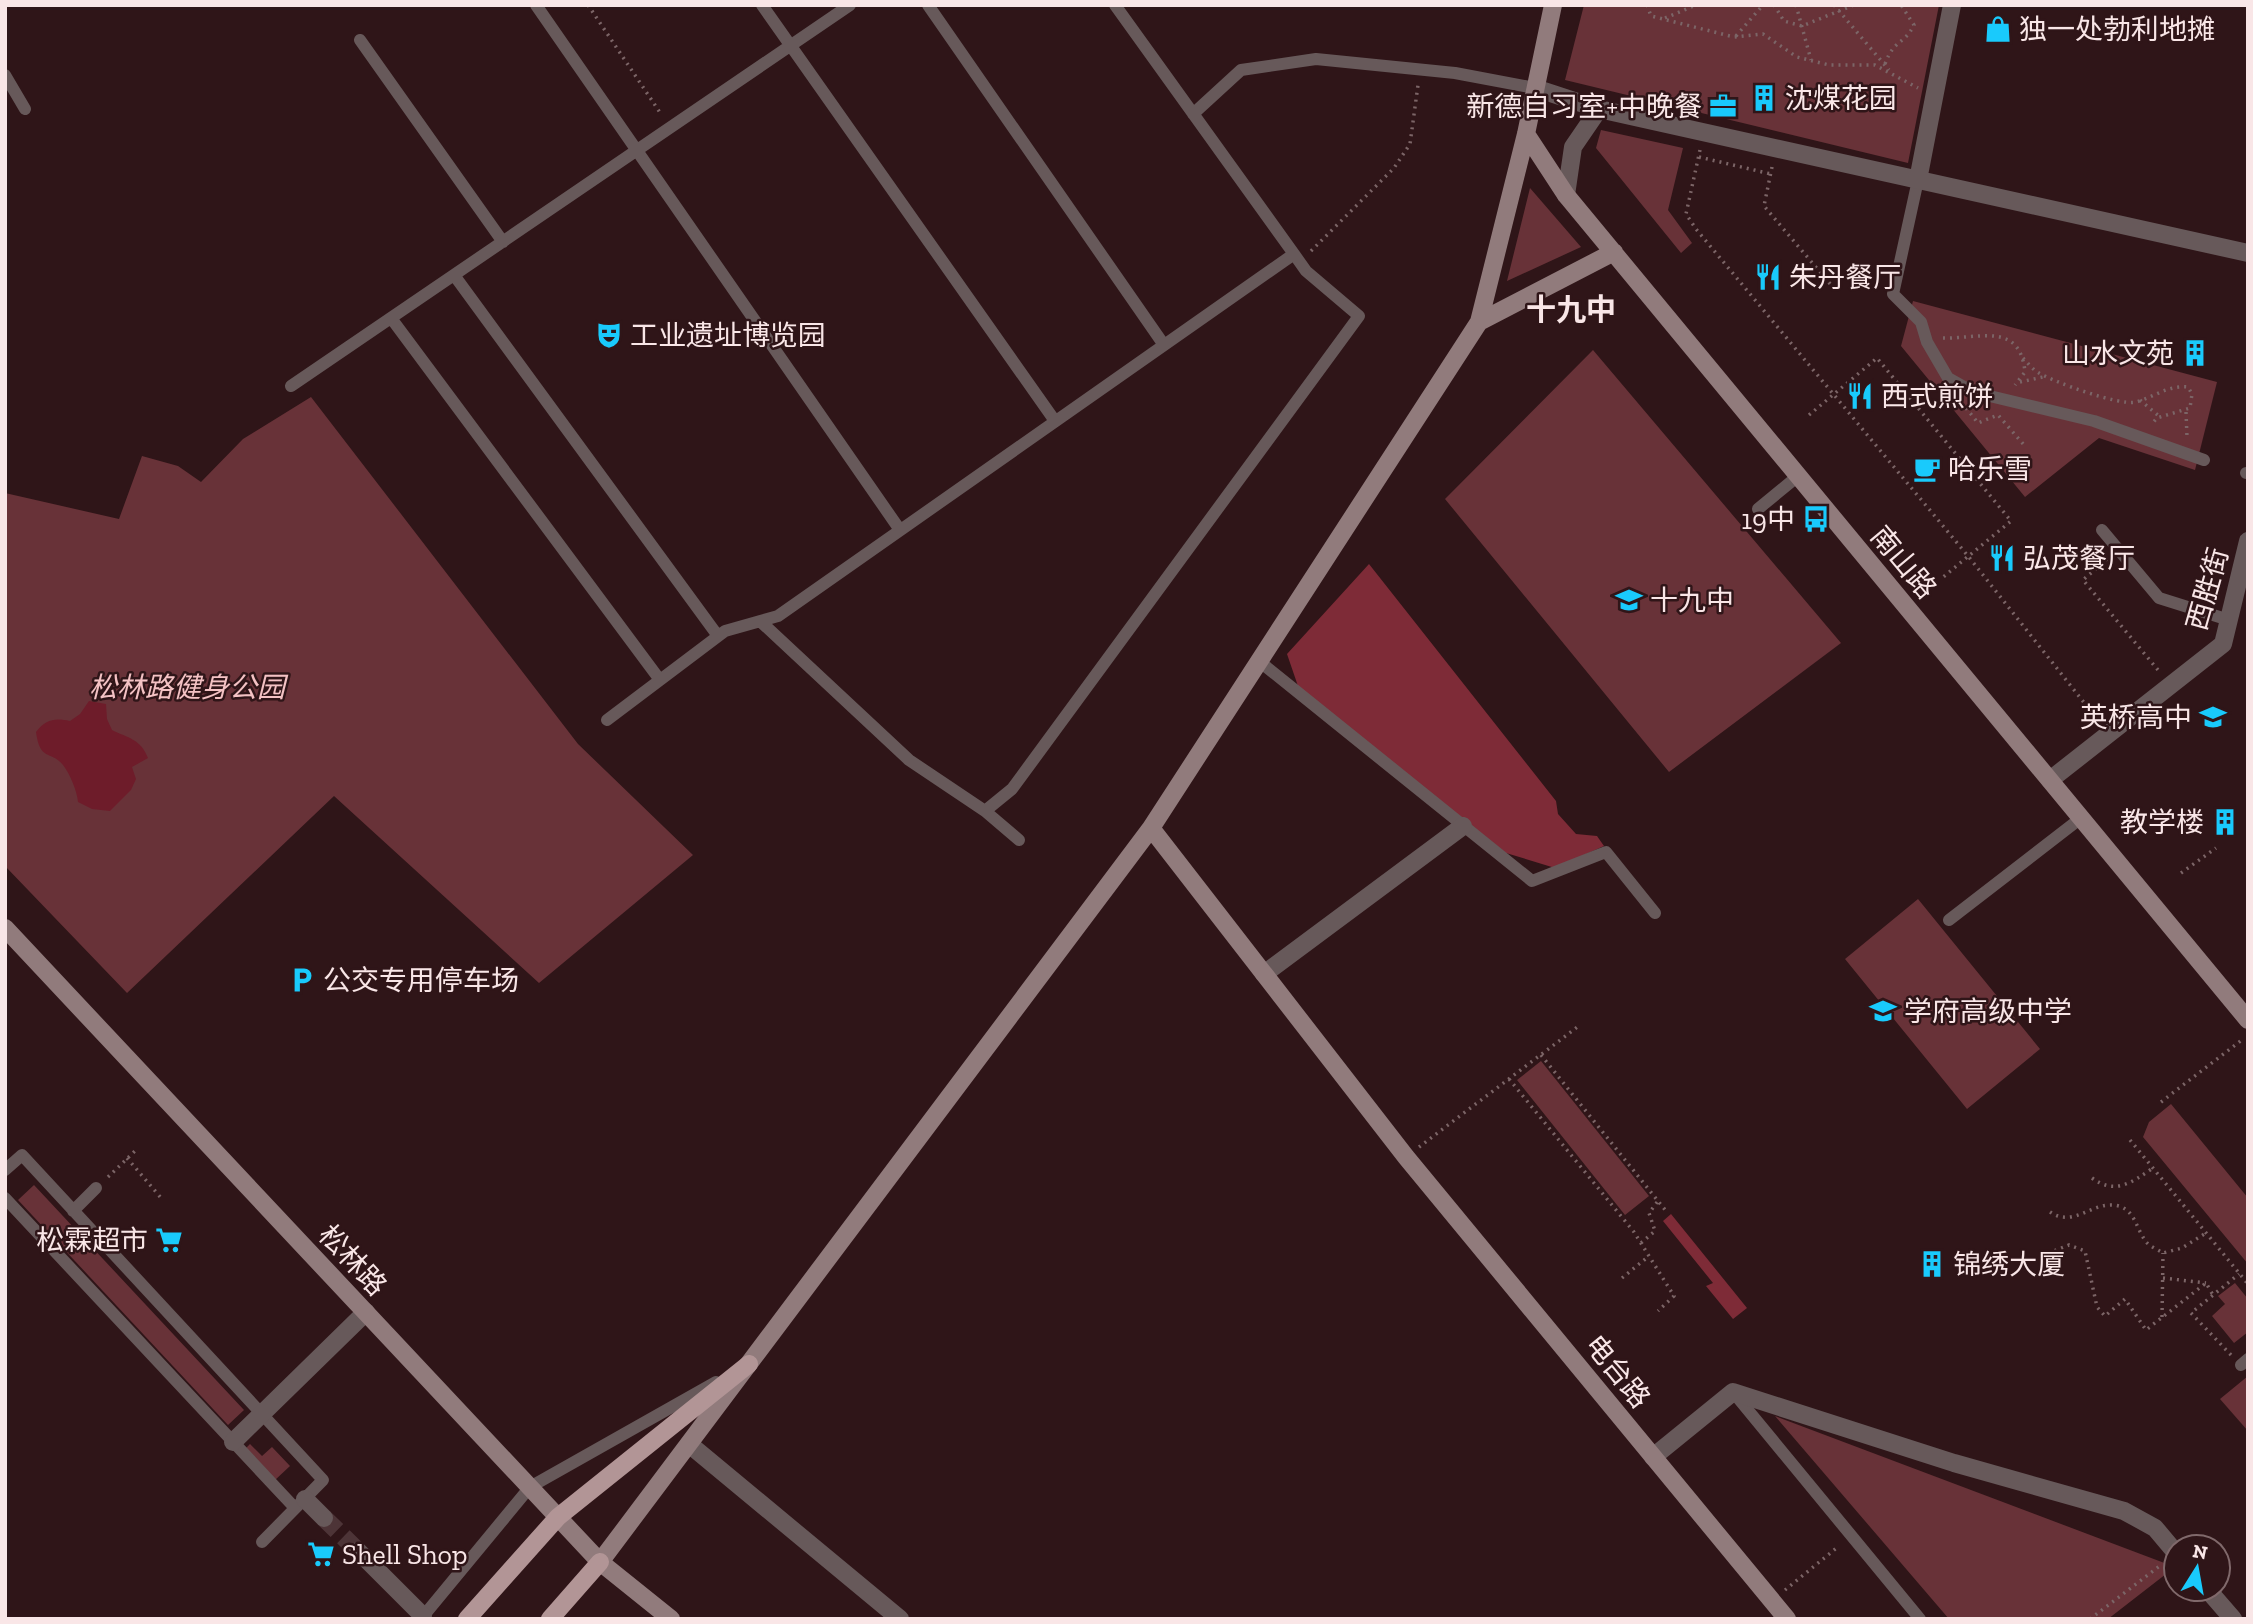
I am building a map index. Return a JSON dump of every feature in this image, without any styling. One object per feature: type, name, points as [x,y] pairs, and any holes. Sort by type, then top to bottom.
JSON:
[{"type":"main road","points":[[467,1619],[558,1517],[749,1364]]},
{"type":"main road","points":[[550,1619],[600,1562]]},
{"type":"street","points":[[600,1562],[1151,828],[1479,322],[1526,134],[1553,5]]},
{"type":"street","points":[[1918,180],[1952,5]]},
{"type":"street","points":[[1535,88],[1599,109],[2248,253]]},
{"type":"street","points":[[1566,195],[1573,147],[1599,109]]},
{"type":"street","name":"南山路","points":[[1526,134],[1566,195],[2248,1020]]},
{"type":"street","points":[[1479,322],[1614,252]]},
{"type":"street","name":"西胜街","points":[[2050,780],[2222,644],[2248,541]]},
{"type":"street","points":[[1264,974],[1463,827]]},
{"type":"street","name":"电台路","points":[[1151,828],[1406,1157],[1787,1619]]},
{"type":"street","name":"松林路","points":[[5,928],[600,1562],[671,1619]]},
{"type":"street","points":[[233,1442],[366,1312]]},
{"type":"street","points":[[1653,1457],[1733,1392],[1954,1463],[2124,1511],[2155,1528],[2162,1538]]},
{"type":"street","points":[[689,1444],[900,1619]]},
{"type":"street","points":[[300,1503],[324,1518]]},
{"type":"street","points":[[358,1551],[422,1617]]},
{"type":"street","points":[[2219,1603],[2232,1619]]},
{"type":"lane","points":[[536,5],[900,530]]},
{"type":"lane","points":[[762,5],[1055,421]]},
{"type":"lane","points":[[291,386],[850,5]]},
{"type":"lane","points":[[928,5],[1164,345]]},
{"type":"lane","points":[[985,811],[1012,789],[1359,316],[1297,258],[1115,5]]},
{"type":"lane","points":[[360,40],[503,242]]},
{"type":"lane","points":[[1193,114],[1241,70],[1316,59],[1421,69],[1535,88]]},
{"type":"lane","points":[[5,75],[25,109]]},
{"type":"lane","points":[[1918,180],[1893,294],[1921,322],[1927,342],[1948,378],[1973,392],[2094,421],[2204,460]]},
{"type":"lane","points":[[607,720],[725,631],[778,616],[1164,345],[1297,258]]},
{"type":"lane","points":[[454,275],[718,636]]},
{"type":"lane","points":[[391,318],[660,680]]},
{"type":"lane","points":[[1758,509],[1798,476]]},
{"type":"lane","points":[[2102,530],[2159,598],[2229,620]]},
{"type":"lane","points":[[760,621],[909,760],[985,811],[1019,840]]},
{"type":"lane","points":[[1259,661],[1532,881],[1606,852],[1655,913]]},
{"type":"lane","points":[[1950,920],[2081,818]]},
{"type":"lane","points":[[5,1170],[22,1155],[323,1479],[262,1542]]},
{"type":"lane","points":[[73,1211],[96,1188]]},
{"type":"lane","points":[[5,1198],[233,1442],[300,1503]]},
{"type":"lane","points":[[422,1617],[530,1488],[749,1364]]},
{"type":"lane","points":[[1733,1392],[1920,1619]]},
{"type":"path","points":[[588,5],[670,127]]},
{"type":"path","points":[[1647,5],[1651,16],[1734,37],[1763,34],[1797,57],[1811,61],[1829,65],[1875,65],[1934,97]]},
{"type":"path","points":[[1663,19],[1696,5]]},
{"type":"path","points":[[1733,5],[1744,5]]},
{"type":"path","points":[[1734,37],[1763,5]]},
{"type":"path","points":[[1774,5],[1784,21],[1802,26],[1840,13],[1854,5]]},
{"type":"path","points":[[1796,5],[1811,61]]},
{"type":"path","points":[[1834,5],[1893,74]]},
{"type":"path","points":[[1885,65],[1891,47],[1909,35],[1914,25],[1900,5]]},
{"type":"path","points":[[1297,258],[1394,168],[1410,144],[1421,69]]},
{"type":"path","points":[[1704,132],[1686,214],[1968,556],[2100,722],[2108,716]]},
{"type":"path","points":[[1776,148],[1764,206],[1837,292]]},
{"type":"path","points":[[1699,157],[1770,174]]},
{"type":"path","points":[[1927,342],[1941,338],[2001,336],[2014,342],[2035,371],[2057,379],[2072,389],[2129,402],[2172,388],[2188,387],[2192,394],[2190,408],[2186,412],[2160,417],[2148,429],[2150,441]]},
{"type":"path","points":[[1809,415],[1877,358],[2011,521],[1942,578]]},
{"type":"path","points":[[2000,399],[2017,384],[2025,372],[2023,358]]},
{"type":"path","points":[[2017,384],[2045,376]]},
{"type":"path","points":[[1954,382],[1955,393],[1978,424],[1998,415],[2025,446]]},
{"type":"path","points":[[2140,400],[2160,417]]},
{"type":"path","points":[[2186,412],[2188,454]]},
{"type":"path","points":[[2118,550],[2083,580],[2171,685]]},
{"type":"path","points":[[2181,873],[2216,848]]},
{"type":"path","points":[[1406,1157],[1580,1024]]},
{"type":"path","points":[[2161,1102],[2248,1035]]},
{"type":"path","points":[[1541,1055],[1666,1211]]},
{"type":"path","points":[[1508,1079],[1641,1243],[1674,1296],[1658,1311]]},
{"type":"path","points":[[2130,1140],[2248,1284]]},
{"type":"path","points":[[96,1188],[137,1149]]},
{"type":"path","points":[[127,1158],[162,1199]]},
{"type":"path","points":[[2092,1178],[2103,1186],[2122,1188],[2153,1168]]},
{"type":"path","points":[[1641,1243],[1655,1231],[1649,1213],[1658,1201]]},
{"type":"path","points":[[2050,1212],[2060,1218],[2079,1217],[2104,1205],[2120,1206],[2134,1217],[2146,1243],[2163,1253],[2182,1248],[2206,1233]]},
{"type":"path","points":[[2041,1266],[2051,1252],[2069,1245],[2085,1251],[2097,1307],[2105,1316],[2125,1299],[2147,1330],[2206,1283]]},
{"type":"path","points":[[2162,1317],[2163,1253]]},
{"type":"path","points":[[1622,1278],[1648,1256]]},
{"type":"path","points":[[2239,1274],[2191,1313],[2244,1362]]},
{"type":"path","points":[[2163,1278],[2206,1283]]},
{"type":"path","points":[[2206,1283],[2213,1295]]},
{"type":"path","points":[[1772,1600],[1852,1536]]},
{"type":"path","points":[[2090,1619],[2162,1563]]},
{"type":"green space","points":[[1584,5],[1939,5],[1908,163],[1565,80]]},
{"type":"green space","points":[[1601,130],[1683,148],[1668,210],[1692,243],[1681,253],[1596,148]]},
{"type":"green space","points":[[1530,188],[1581,247],[1507,281]]},
{"type":"green space","points":[[1913,301],[2217,382],[2195,470],[2099,438],[2025,497],[1901,346]]},
{"type":"green space","points":[[1593,350],[1841,643],[1669,772],[1445,499]]},
{"type":"green space","name":"松林路健身公园","points":[[311,397],[578,744],[693,855],[539,983],[334,796],[127,993],[5,866],[5,493],[119,519],[142,456],[178,466],[201,482],[243,439]]},
{"type":"green space","points":[[1918,899],[2040,1049],[1967,1109],[1845,959]]},
{"type":"green space","points":[[1541,1061],[1649,1196],[1625,1215],[1517,1080]]},
{"type":"green space","points":[[2171,1104],[2248,1198],[2248,1264],[2143,1137],[2149,1122]]},
{"type":"green space","points":[[34,1185],[244,1410],[228,1425],[18,1200]]},
{"type":"green space","points":[[2235,1283],[2248,1299],[2248,1332],[2234,1343],[2212,1316],[2225,1304],[2218,1296]]},
{"type":"green space","points":[[2248,1376],[2248,1431],[2220,1399]]},
{"type":"green space","points":[[1775,1416],[2162,1562],[2162,1577],[2108,1619],[1949,1619]]},
{"type":"green space","points":[[250,1444],[262,1456],[272,1447],[290,1466],[274,1481],[244,1450]]},
{"type":"shaded area","points":[[1369,564],[1556,801],[1558,814],[1576,834],[1597,836],[1604,846],[1555,868],[1506,853],[1299,689],[1287,654]]},
{"type":"shaded area","points":[[89,701],[106,704],[107,719],[112,730],[138,743],[148,758],[132,767],[136,779],[131,790],[110,811],[92,809],[78,802],[66,769],[59,761],[43,752],[36,732],[51,720],[70,721],[80,714]]},
{"type":"shaded area","points":[[1671,1214],[1747,1308],[1733,1319],[1706,1286],[1713,1283],[1663,1221]]},
{"type":"tunnel","points":[[324,1518],[358,1551]]},
{"type":"place","name":"独一处勃利地摊","points":[[1998,29]]},
{"type":"place","name":"沈煤花园","points":[[1764,98]]},
{"type":"place","name":"新德自习室+中晚餐","points":[[1723,106]]},
{"type":"place","name":"朱丹餐厅","points":[[1768,277]]},
{"type":"place","name":"工业遗址博览园","points":[[609,335]]},
{"type":"place","name":"山水文苑","points":[[2195,353]]},
{"type":"place","name":"西式煎饼","points":[[1860,396]]},
{"type":"place","name":"哈乐雪","points":[[1927,469]]},
{"type":"place","name":"19中","points":[[1816,519]]},
{"type":"place","name":"弘茂餐厅","points":[[2002,558]]},
{"type":"place","name":"十九中","points":[[1629,600]]},
{"type":"place","name":"英桥高中","points":[[2213,717]]},
{"type":"place","name":"教学楼","points":[[2225,822]]},
{"type":"place","name":"公交专用停车场","points":[[302,980]]},
{"type":"place","name":"学府高级中学","points":[[1883,1011]]},
{"type":"place","name":"松霖超市","points":[[169,1240]]},
{"type":"place","name":"锦绣大厦","points":[[1932,1264]]},
{"type":"place","name":"Shell Shop","points":[[321,1554]]},
{"type":"district","name":"十九中","points":[[1571,310]]}]
